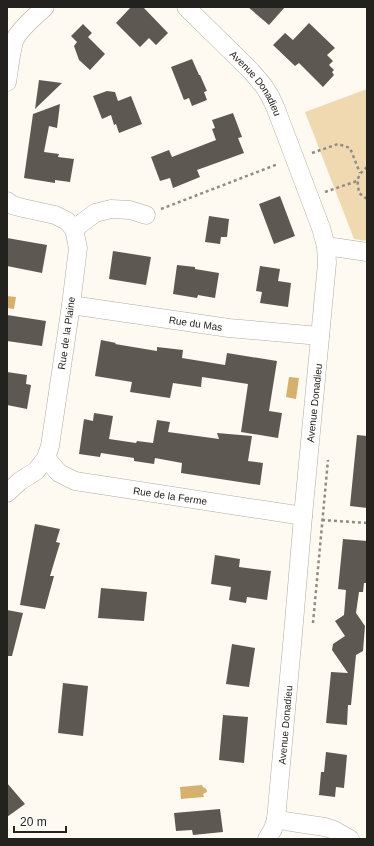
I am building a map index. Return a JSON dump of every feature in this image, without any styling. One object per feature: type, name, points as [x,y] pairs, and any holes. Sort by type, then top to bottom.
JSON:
[{"type":"street","points":[[7,82],[15,40],[24,27],[45,7]]},
{"type":"street","name":"Avenue Donadieu","points":[[186,7],[264,85],[303,156],[326,246],[327,263],[276,819],[269,839]]},
{"type":"street","points":[[7,201],[12,205],[54,215],[67,221],[74,229],[95,213],[111,209],[130,210],[146,215]]},
{"type":"street","name":"Rue de la Plaine","points":[[7,493],[20,481],[36,471],[46,458],[50,446],[78,248],[74,229]]},
{"type":"street","points":[[326,246],[367,252]]},
{"type":"street","name":"Rue du Mas","points":[[71,305],[229,328],[320,336]]},
{"type":"street","name":"Rue de la Ferme","points":[[46,458],[59,473],[74,481],[303,516]]},
{"type":"street","points":[[276,819],[325,827],[350,839]]},
{"type":"path","points":[[146,215],[338,144],[350,148],[360,173]]},
{"type":"path","points":[[367,167],[360,173],[357,181],[360,193],[367,199]]},
{"type":"path","points":[[325,192],[357,181]]},
{"type":"path","points":[[303,516],[323,520],[367,523]]},
{"type":"shaded area","points":[[367,89],[367,241],[354,239],[305,112]]},
{"type":"shaded area","points":[[7,296],[16,297],[14,309],[7,308]]},
{"type":"shaded area","points":[[289,377],[299,378],[296,399],[286,397]]},
{"type":"shaded area","points":[[202,785],[207,791],[203,794],[204,797],[181,799],[180,787]]},
{"type":"building","points":[[131,7],[143,7],[168,33],[156,45],[149,38],[140,47],[116,23]]},
{"type":"building","points":[[248,7],[285,7],[269,25]]},
{"type":"building","points":[[309,23],[335,48],[327,55],[333,61],[329,65],[334,70],[332,72],[334,75],[323,87],[299,63],[295,66],[273,45],[285,33],[293,40]]},
{"type":"building","points":[[83,24],[92,33],[88,37],[105,54],[90,70],[79,60],[74,46],[77,42],[71,36]]},
{"type":"building","points":[[192,59],[207,91],[204,92],[207,100],[192,106],[189,98],[184,100],[171,67]]},
{"type":"building","points":[[39,80],[62,83],[35,109]]},
{"type":"building","points":[[107,91],[115,92],[118,101],[131,96],[142,124],[119,133],[116,124],[114,125],[111,115],[102,119],[93,96]]},
{"type":"building","points":[[60,104],[57,128],[49,126],[44,152],[59,154],[58,157],[74,159],[70,182],[55,180],[55,183],[24,178],[33,114]]},
{"type":"building","points":[[233,113],[242,137],[238,138],[244,153],[197,170],[200,177],[173,188],[170,178],[160,181],[151,157],[169,150],[172,157],[216,140],[212,129],[215,128],[212,120]]},
{"type":"building","points":[[280,196],[295,236],[274,244],[259,204]]},
{"type":"building","points":[[209,216],[229,219],[227,237],[221,237],[220,244],[205,242]]},
{"type":"building","points":[[7,238],[47,245],[42,273],[7,266]]},
{"type":"building","points":[[113,251],[151,257],[146,285],[109,279]]},
{"type":"building","points":[[177,265],[195,267],[195,269],[219,273],[215,298],[198,295],[197,298],[173,294]]},
{"type":"building","points":[[260,266],[280,269],[278,281],[291,283],[288,307],[260,303],[262,292],[256,291]]},
{"type":"building","points":[[7,315],[46,321],[42,346],[7,341]]},
{"type":"building","points":[[101,340],[116,343],[115,344],[157,351],[157,347],[183,350],[182,358],[225,365],[227,353],[277,361],[269,411],[282,413],[278,438],[241,432],[248,384],[202,377],[201,387],[173,383],[170,398],[130,392],[132,382],[95,376]]},
{"type":"building","points":[[7,372],[27,375],[26,384],[31,385],[27,409],[7,405]]},
{"type":"building","points":[[94,413],[113,416],[109,439],[136,443],[137,441],[153,443],[157,420],[170,422],[168,432],[219,439],[217,433],[252,436],[248,461],[263,463],[260,485],[181,473],[182,463],[155,458],[154,464],[134,461],[134,458],[101,453],[100,457],[79,454],[84,419],[93,421]]},
{"type":"building","points":[[357,435],[367,436],[367,508],[350,506]]},
{"type":"building","points":[[35,524],[60,529],[56,542],[60,543],[50,576],[54,576],[45,609],[20,605]]},
{"type":"building","points":[[343,539],[367,541],[367,583],[364,583],[363,592],[359,592],[356,613],[365,626],[363,651],[356,655],[351,705],[348,705],[347,725],[326,723],[331,672],[348,673],[332,650],[333,644],[345,636],[335,621],[344,615],[346,590],[338,589]]},
{"type":"building","points":[[215,555],[240,559],[239,567],[271,571],[267,600],[247,597],[246,603],[229,600],[231,587],[211,584]]},
{"type":"building","points":[[101,588],[147,592],[144,621],[98,618]]},
{"type":"building","points":[[7,610],[23,613],[12,656],[7,656]]},
{"type":"building","points":[[232,644],[255,648],[249,687],[226,684]]},
{"type":"building","points":[[63,683],[88,686],[83,736],[58,733]]},
{"type":"building","points":[[223,715],[248,717],[244,763],[219,760]]},
{"type":"building","points":[[326,752],[347,755],[344,788],[336,787],[335,797],[319,795],[321,772],[324,772]]},
{"type":"building","points":[[7,783],[25,804],[7,817]]},
{"type":"building","points":[[220,809],[223,832],[193,835],[192,830],[176,831],[174,813]]}]
